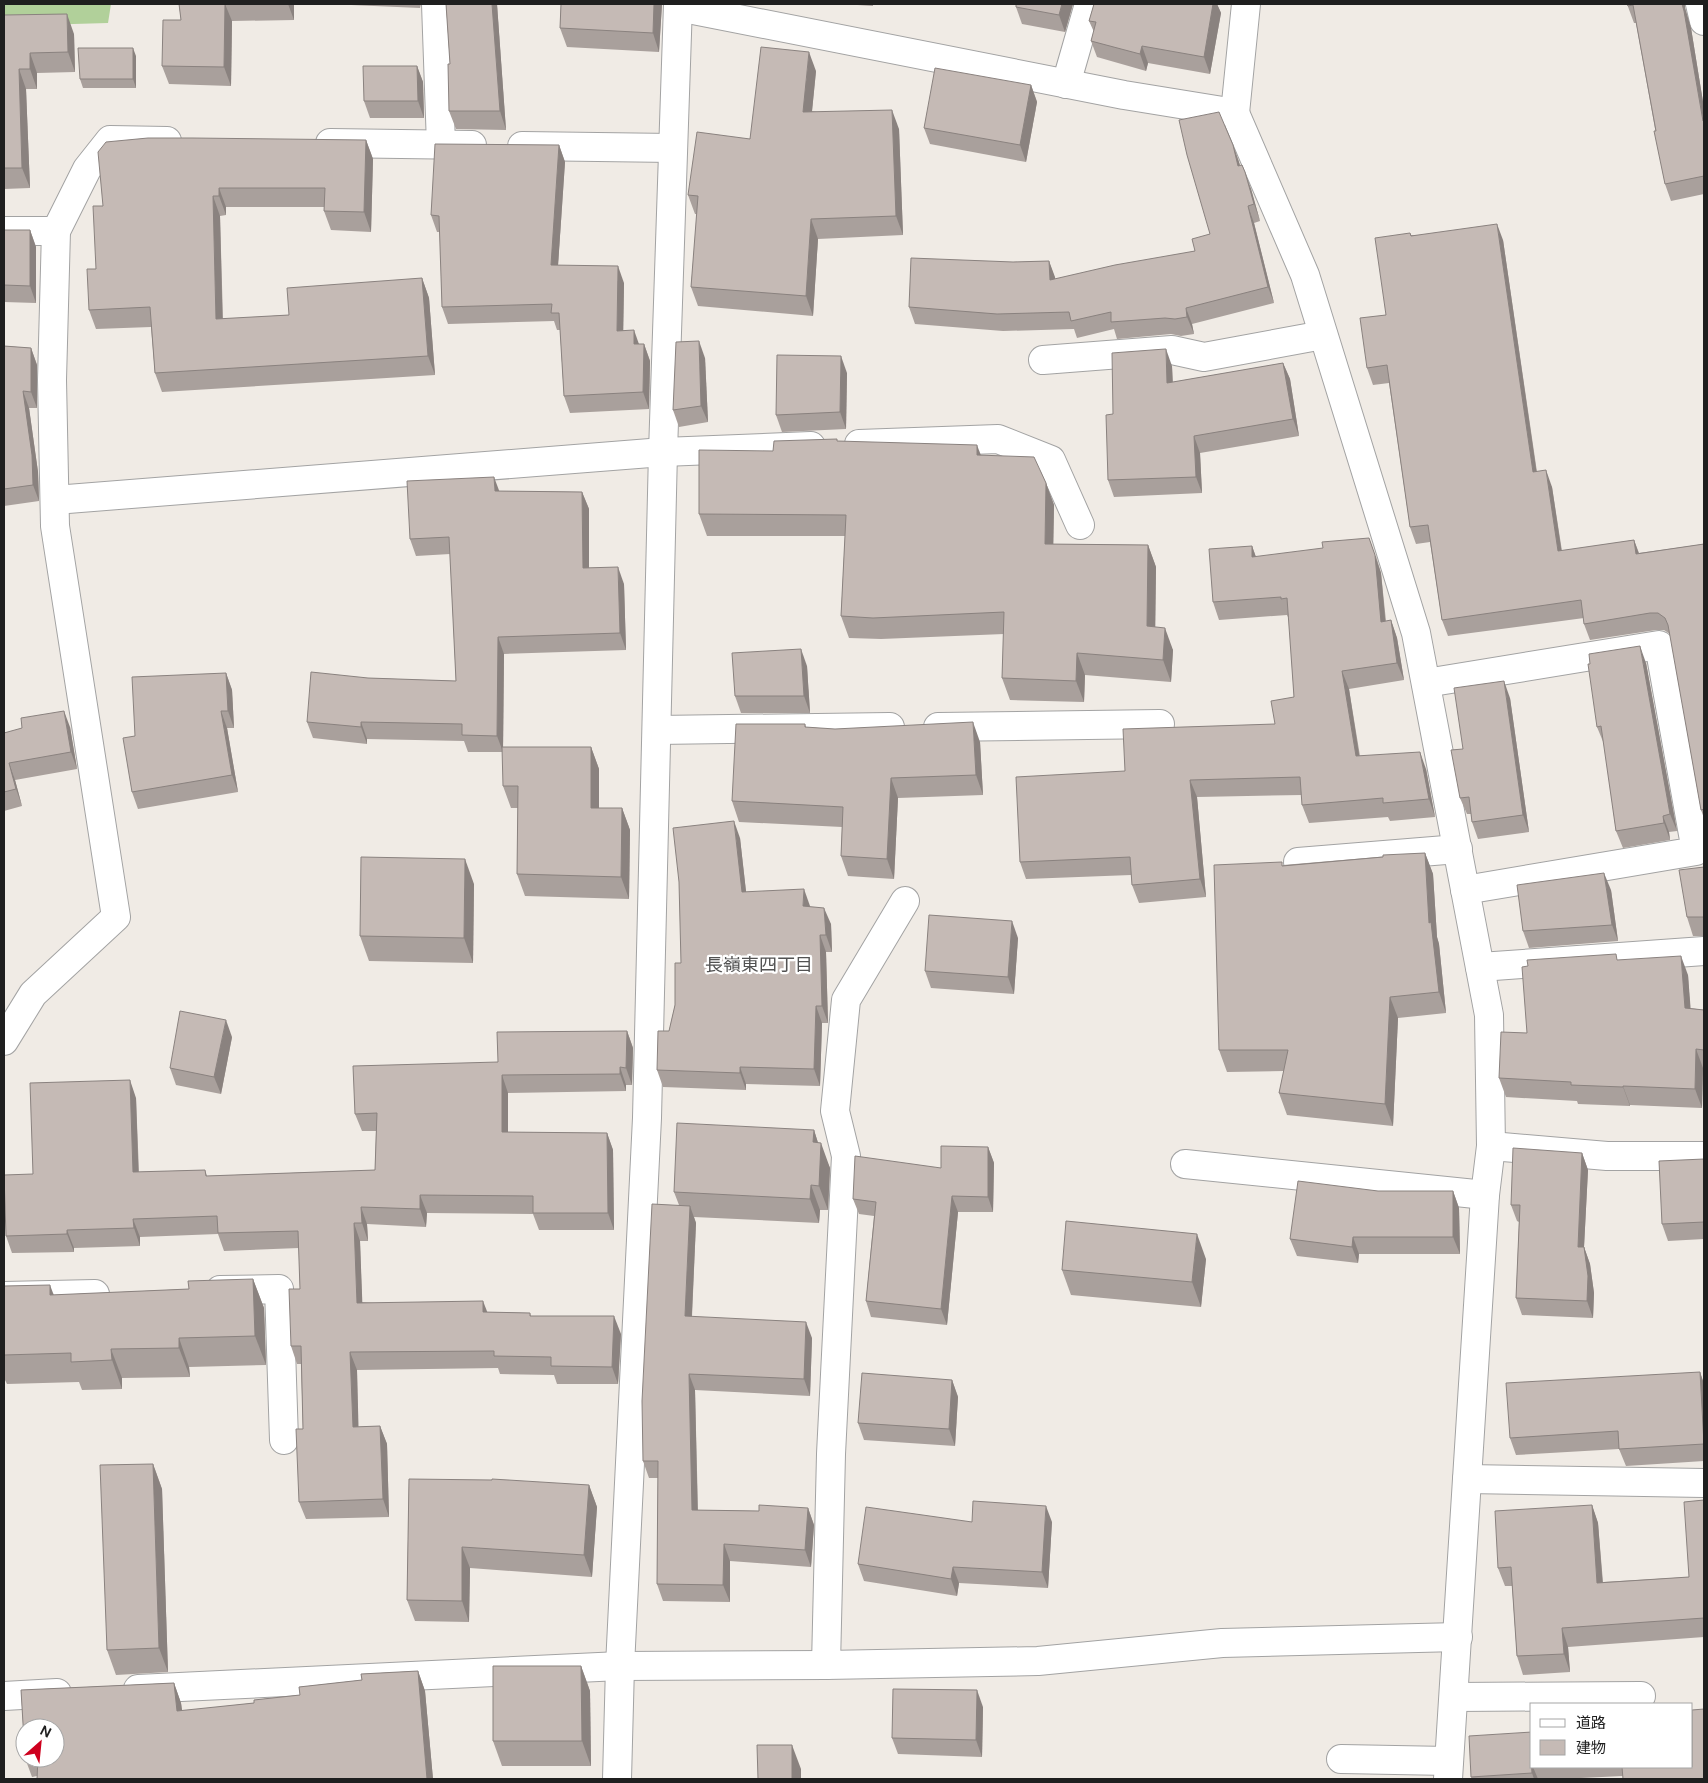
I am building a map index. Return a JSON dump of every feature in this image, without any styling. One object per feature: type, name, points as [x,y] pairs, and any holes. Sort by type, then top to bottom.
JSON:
[{"type":"street","points":[[436,4],[441,145]]},
{"type":"street","points":[[1066,84],[1090,4]]},
{"type":"street","points":[[1246,4],[1235,113],[1305,275],[1416,633],[1489,1016],[1491,1146],[1485,1195],[1449,1770],[1341,1759]]},
{"type":"street","points":[[1700,4],[1704,21]]},
{"type":"street","points":[[617,1779],[620,1666],[648,1118],[663,452],[678,5],[1066,84],[1235,113]]},
{"type":"street","points":[[4,1042],[32,994],[116,917],[55,526],[52,380],[56,231],[87,169],[110,140],[188,141]]},
{"type":"street","points":[[304,143],[673,148]]},
{"type":"street","points":[[4,231],[56,231]]},
{"type":"street","points":[[1043,360],[1172,350],[1204,357],[1323,335]]},
{"type":"street","points":[[55,500],[663,452],[998,439],[1051,460],[1080,525]]},
{"type":"street","points":[[1426,683],[1658,645],[1660,654],[1696,851],[1465,890]]},
{"type":"street","points":[[657,730],[1160,724]]},
{"type":"street","points":[[1298,862],[1458,849]]},
{"type":"street","points":[[826,1665],[832,1454],[846,1156],[835,1111],[845,1009],[846,1000],[905,901]]},
{"type":"street","points":[[1480,967],[1704,951]]},
{"type":"street","points":[[1491,1146],[1607,1156],[1704,1156]]},
{"type":"street","points":[[1185,1164],[1485,1195]]},
{"type":"street","points":[[200,1291],[279,1289],[284,1440]]},
{"type":"street","points":[[4,1296],[122,1293]]},
{"type":"street","points":[[1468,1479],[1704,1483]]},
{"type":"street","points":[[113,1690],[620,1666],[826,1665],[1038,1660],[1222,1643],[1458,1637]]},
{"type":"street","points":[[4,1696],[83,1692]]},
{"type":"street","points":[[1454,1697],[1641,1696]]},
{"type":"green space","points":[[4,4],[111,4],[108,23],[4,26]]},
{"type":"building","points":[[179,4],[225,4],[224,67],[162,66],[163,20],[181,20]]},
{"type":"building","points":[[446,4],[492,4],[500,111],[449,111],[448,64],[450,64]]},
{"type":"building","points":[[561,4],[654,4],[653,33],[560,28]]},
{"type":"building","points":[[1016,4],[1062,4],[1059,15],[1016,7]]},
{"type":"building","points":[[1094,4],[1213,4],[1204,57],[1142,46],[1140,54],[1091,41],[1096,22],[1089,21]]},
{"type":"building","points":[[1627,4],[1682,4],[1704,121],[1704,176],[1665,184],[1654,131],[1656,131],[1633,5],[1628,6]]},
{"type":"building","points":[[67,14],[68,52],[30,53],[30,69],[19,69],[22,168],[4,168],[4,15]]},
{"type":"building","points":[[761,47],[809,52],[803,112],[892,110],[896,216],[811,219],[806,296],[691,287],[698,196],[688,195],[697,132],[750,139]]},
{"type":"building","points":[[78,48],[133,48],[133,79],[80,79]]},
{"type":"building","points":[[363,66],[417,66],[418,101],[364,101]]},
{"type":"building","points":[[935,68],[1031,85],[1020,145],[924,128]]},
{"type":"building","points":[[1219,112],[1233,145],[1238,166],[1242,165],[1245,172],[1254,204],[1248,206],[1268,287],[1186,308],[1187,317],[1175,319],[1111,322],[1111,312],[1071,321],[1069,312],[997,314],[909,307],[911,258],[1013,262],[1049,261],[1050,280],[1115,265],[1195,251],[1192,239],[1210,234],[1179,120]]},
{"type":"building","points":[[148,138],[366,140],[364,212],[324,211],[325,188],[219,188],[219,196],[213,196],[216,319],[289,315],[287,288],[422,278],[428,356],[155,373],[150,307],[89,310],[87,269],[96,269],[93,206],[103,206],[98,152],[106,142]]},
{"type":"building","points":[[435,144],[559,145],[551,265],[618,266],[617,331],[634,330],[634,344],[644,344],[643,392],[564,396],[559,313],[551,313],[552,304],[442,307],[439,216],[431,215]]},
{"type":"building","points":[[1497,224],[1533,472],[1546,470],[1558,551],[1634,540],[1636,554],[1704,544],[1704,809],[1701,810],[1668,625],[1665,618],[1658,613],[1650,613],[1584,624],[1581,600],[1442,620],[1428,525],[1410,527],[1387,365],[1367,368],[1360,318],[1386,315],[1375,238],[1410,233],[1411,236]]},
{"type":"building","points":[[4,230],[30,230],[30,286],[4,285]]},
{"type":"building","points":[[699,341],[701,406],[673,410],[676,342]]},
{"type":"building","points":[[4,346],[31,348],[31,392],[23,391],[32,455],[33,485],[4,489]]},
{"type":"building","points":[[1166,349],[1167,383],[1283,363],[1293,419],[1194,436],[1196,477],[1108,480],[1106,415],[1113,414],[1112,353]]},
{"type":"building","points":[[777,355],[841,356],[840,412],[776,415]]},
{"type":"building","points":[[837,439],[837,441],[977,445],[977,455],[1034,457],[1046,483],[1045,544],[1148,545],[1147,626],[1165,628],[1163,660],[1077,653],[1076,681],[1002,678],[1004,612],[873,618],[841,616],[846,515],[699,514],[699,450],[773,451],[774,441]]},
{"type":"building","points":[[494,477],[495,491],[582,492],[583,568],[618,567],[620,633],[498,637],[497,736],[462,735],[462,724],[361,722],[361,727],[307,722],[311,672],[368,678],[456,681],[449,537],[410,539],[407,481]]},
{"type":"building","points":[[1369,538],[1375,555],[1381,622],[1391,620],[1397,663],[1342,671],[1356,756],[1420,752],[1429,799],[1383,803],[1383,798],[1302,805],[1300,777],[1190,780],[1200,879],[1132,885],[1130,857],[1020,862],[1016,777],[1125,771],[1123,729],[1275,724],[1271,701],[1294,697],[1287,598],[1213,602],[1209,549],[1252,546],[1252,557],[1323,548],[1322,542]]},
{"type":"building","points":[[1640,646],[1670,814],[1663,816],[1664,823],[1616,831],[1601,726],[1597,727],[1588,664],[1590,664],[1589,654]]},
{"type":"building","points":[[801,649],[804,696],[735,696],[732,653]]},
{"type":"building","points":[[226,673],[228,711],[221,711],[232,775],[132,792],[123,738],[135,736],[132,677]]},
{"type":"building","points":[[1504,681],[1523,815],[1472,822],[1469,797],[1460,798],[1451,750],[1463,749],[1454,688]]},
{"type":"building","points":[[64,711],[71,752],[9,763],[16,789],[4,792],[4,733],[22,728],[21,718]]},
{"type":"building","points":[[973,722],[976,775],[891,778],[887,859],[841,856],[843,807],[732,801],[736,724],[805,724],[805,727],[835,729]]},
{"type":"building","points":[[502,747],[591,747],[591,808],[622,808],[621,877],[517,874],[518,786],[503,786]]},
{"type":"building","points":[[734,821],[742,892],[804,889],[803,906],[824,908],[826,935],[820,935],[822,1006],[816,1006],[814,1069],[740,1067],[740,1073],[657,1070],[658,1031],[669,1031],[675,1005],[675,963],[681,963],[679,882],[673,828]]},
{"type":"building","points":[[1425,853],[1429,923],[1431,922],[1439,992],[1390,997],[1385,1104],[1279,1093],[1288,1050],[1219,1050],[1214,865],[1282,862],[1282,866],[1383,857],[1383,855]]},
{"type":"building","points":[[361,857],[465,859],[464,938],[360,936]]},
{"type":"building","points":[[1704,867],[1704,917],[1687,917],[1679,870]]},
{"type":"building","points":[[1604,873],[1612,925],[1523,931],[1517,885]]},
{"type":"building","points":[[929,915],[1012,921],[1008,977],[925,971]]},
{"type":"building","points":[[1616,954],[1617,960],[1681,956],[1685,1008],[1704,1010],[1704,1050],[1696,1049],[1695,1089],[1571,1085],[1571,1082],[1499,1078],[1501,1032],[1527,1033],[1522,967],[1528,966],[1527,960]]},
{"type":"building","points":[[180,1011],[226,1020],[214,1077],[170,1068]]},
{"type":"building","points":[[627,1031],[626,1068],[620,1067],[620,1074],[502,1075],[502,1132],[607,1133],[608,1213],[533,1213],[533,1196],[420,1195],[420,1209],[361,1207],[362,1223],[354,1223],[357,1303],[483,1301],[483,1312],[530,1313],[530,1316],[614,1316],[612,1367],[551,1366],[551,1357],[494,1356],[494,1351],[350,1352],[353,1427],[380,1426],[383,1499],[299,1502],[296,1429],[303,1429],[301,1346],[291,1346],[289,1289],[300,1289],[298,1231],[218,1233],[217,1216],[133,1219],[134,1228],[67,1230],[67,1234],[6,1236],[4,1175],[33,1174],[30,1083],[130,1080],[133,1172],[205,1170],[206,1176],[375,1170],[377,1113],[355,1114],[353,1066],[498,1062],[497,1032]]},
{"type":"building","points":[[677,1123],[814,1130],[813,1142],[821,1143],[819,1186],[811,1185],[810,1199],[674,1192]]},
{"type":"building","points":[[941,1146],[988,1147],[988,1197],[952,1196],[941,1309],[866,1301],[876,1202],[853,1199],[855,1156],[941,1168]]},
{"type":"building","points":[[1513,1148],[1582,1153],[1578,1247],[1584,1247],[1588,1276],[1587,1301],[1516,1298],[1520,1205],[1511,1205]]},
{"type":"building","points":[[1704,1159],[1704,1222],[1662,1224],[1659,1161]]},
{"type":"building","points":[[1298,1181],[1378,1191],[1453,1191],[1453,1237],[1353,1237],[1352,1247],[1290,1239]]},
{"type":"building","points":[[652,1204],[690,1206],[685,1316],[806,1322],[804,1379],[689,1374],[692,1510],[759,1511],[759,1505],[808,1508],[805,1550],[724,1544],[723,1585],[657,1584],[658,1461],[643,1461],[642,1401]]},
{"type":"building","points":[[1066,1221],[1197,1234],[1192,1282],[1062,1270]]},
{"type":"building","points":[[253,1279],[255,1336],[179,1338],[179,1348],[111,1349],[112,1360],[71,1362],[71,1353],[4,1355],[4,1286],[50,1285],[50,1295],[189,1289],[188,1281]]},
{"type":"building","points":[[1700,1372],[1704,1444],[1619,1449],[1618,1431],[1510,1438],[1506,1383]]},
{"type":"building","points":[[862,1373],[952,1380],[949,1429],[858,1423]]},
{"type":"building","points":[[153,1464],[159,1648],[107,1650],[100,1465]]},
{"type":"building","points":[[409,1479],[492,1479],[589,1485],[584,1555],[462,1547],[462,1601],[407,1600]]},
{"type":"building","points":[[1704,1500],[1704,1618],[1562,1628],[1564,1654],[1517,1656],[1511,1567],[1498,1568],[1495,1511],[1592,1505],[1597,1583],[1689,1577],[1684,1502]]},
{"type":"building","points":[[973,1501],[1046,1506],[1042,1572],[953,1567],[951,1579],[858,1564],[866,1507],[972,1522]]},
{"type":"building","points":[[493,1666],[581,1666],[582,1741],[493,1741]]},
{"type":"building","points":[[418,1671],[427,1779],[37,1779],[38,1768],[65,1768],[65,1718],[23,1718],[21,1690],[174,1683],[177,1711],[254,1703],[254,1700],[300,1695],[299,1687],[362,1680],[361,1674]]},
{"type":"building","points":[[893,1689],[977,1690],[976,1740],[892,1738]]},
{"type":"building","points":[[1704,1709],[1704,1779],[1623,1779],[1622,1768],[1693,1768],[1693,1710]]},
{"type":"building","points":[[1530,1732],[1530,1768],[1532,1773],[1471,1777],[1469,1736]]},
{"type":"building","points":[[757,1745],[792,1745],[792,1779],[758,1779]]},
{"type":"district","name":"長嶺東四丁目","points":[[759,965]]}]
